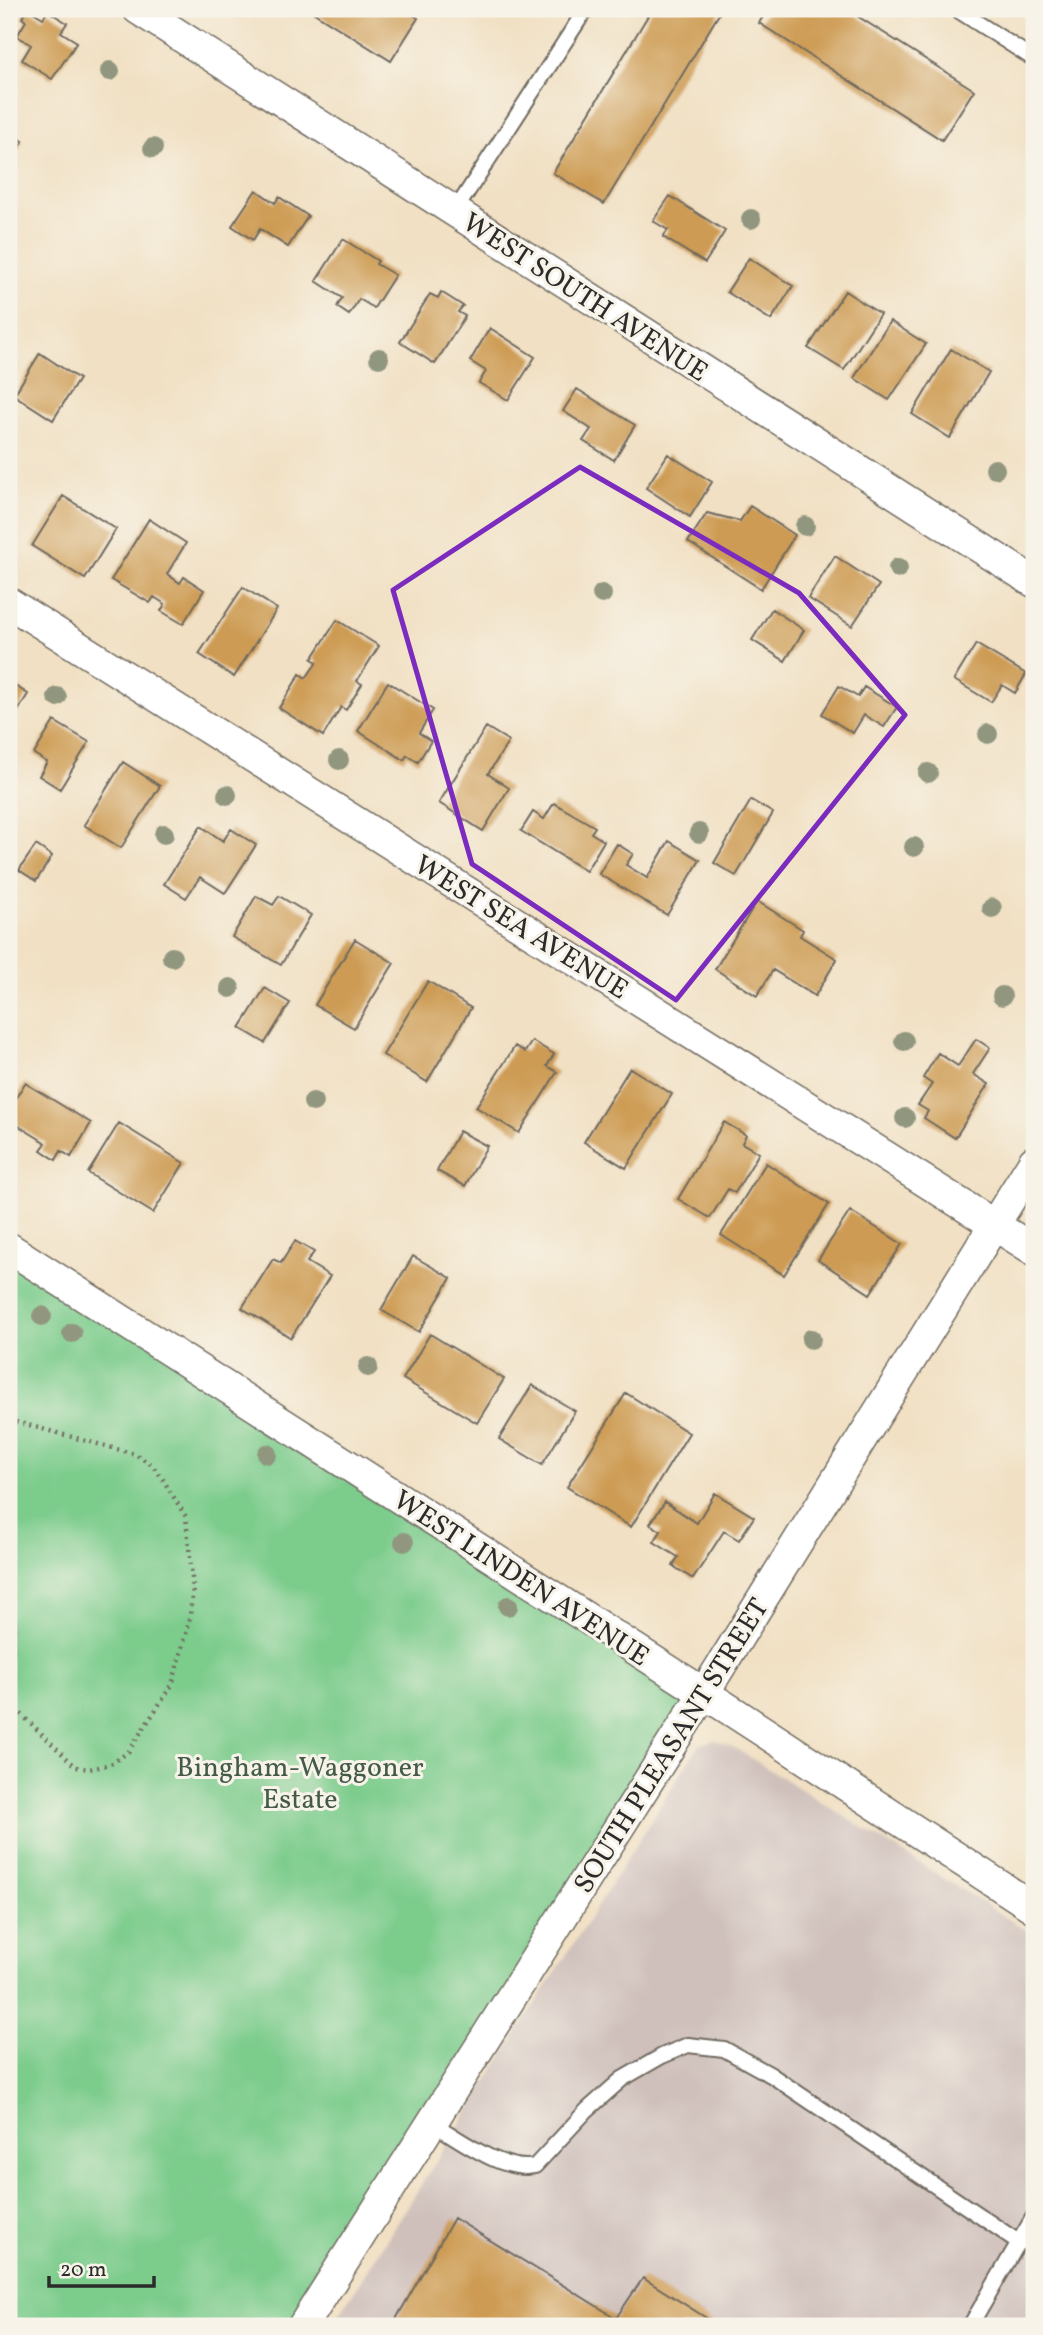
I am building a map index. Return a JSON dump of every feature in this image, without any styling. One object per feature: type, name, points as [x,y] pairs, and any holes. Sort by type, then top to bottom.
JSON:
[{"type":"street","name":"WEST SOUTH AVENUE","points":[[138,9],[1034,582]]},
{"type":"street","name":"WEST SEA AVENUE","points":[[9,603],[1034,1250]]},
{"type":"street","name":"SOUTH PLEASANT STREET","points":[[303,2326],[704,1693],[1034,1161]]},
{"type":"street","name":"WEST LINDEN AVENUE","points":[[9,1248],[704,1693],[1034,1908]]},
{"type":"lane","points":[[455,211],[586,9]]},
{"type":"lane","points":[[956,9],[1034,59]]},
{"type":"lane","points":[[432,2123],[506,2164],[524,2168],[535,2166],[587,2110],[622,2079],[662,2056],[688,2045],[723,2049],[771,2075],[1020,2243]]},
{"type":"lane","points":[[970,2326],[1034,2216]]},
{"type":"path","points":[[9,1420],[121,1449],[152,1465],[186,1517],[192,1588],[189,1623],[172,1685],[128,1752],[113,1763],[89,1769],[76,1767],[15,1707],[9,1679]]},
{"type":"highlighted area","points":[[580,467],[799,593],[905,715],[676,1000],[472,864],[393,590]]},
{"type":"shaded area","points":[[715,1740],[735,1748],[1034,1935],[1034,2326],[332,2326],[699,1745]]},
{"type":"green space","name":"Bingham-Waggoner Estate","points":[[9,1248],[704,1693],[302,2326],[9,2326]]},
{"type":"building","points":[[28,9],[43,18],[48,11],[67,23],[61,32],[77,42],[52,79],[22,60],[31,45],[17,36],[26,21],[22,18]]},
{"type":"building","points":[[308,9],[403,9],[418,18],[391,61]]},
{"type":"building","points":[[652,9],[722,9],[604,204],[553,173]]},
{"type":"building","points":[[768,9],[846,9],[974,90],[942,140],[759,23]]},
{"type":"building","points":[[9,132],[23,141],[9,164]]},
{"type":"building","points":[[256,190],[275,203],[279,197],[308,216],[288,247],[260,229],[253,240],[232,226]]},
{"type":"building","points":[[670,196],[725,231],[705,263],[663,237],[668,230],[653,221]]},
{"type":"building","points":[[343,239],[395,275],[374,308],[359,299],[349,315],[337,307],[342,298],[316,281]]},
{"type":"building","points":[[749,258],[793,286],[771,320],[727,292]]},
{"type":"building","points":[[845,291],[880,314],[844,370],[808,348]]},
{"type":"building","points":[[441,292],[463,306],[458,312],[465,316],[435,364],[400,342],[430,294],[438,298]]},
{"type":"building","points":[[890,321],[926,344],[889,400],[854,378]]},
{"type":"building","points":[[490,328],[535,357],[508,400],[479,383],[486,371],[470,361]]},
{"type":"building","points":[[951,349],[989,372],[950,438],[912,414]]},
{"type":"building","points":[[40,353],[79,379],[53,420],[14,395]]},
{"type":"building","points":[[577,389],[635,425],[614,460],[583,441],[591,429],[563,411]]},
{"type":"building","points":[[668,454],[712,482],[690,517],[646,488]]},
{"type":"building","points":[[63,496],[116,529],[85,579],[32,546]]},
{"type":"building","points":[[750,506],[795,535],[761,589],[688,542],[707,513],[740,521]]},
{"type":"building","points":[[149,519],[186,543],[167,574],[180,583],[184,577],[204,590],[183,624],[161,611],[165,604],[154,597],[150,603],[111,580]]},
{"type":"building","points":[[835,556],[879,585],[852,626],[808,598]]},
{"type":"building","points":[[243,587],[277,609],[234,677],[199,654]]},
{"type":"building","points":[[772,609],[804,630],[785,661],[752,640]]},
{"type":"building","points":[[337,620],[379,646],[357,681],[362,684],[346,710],[341,707],[323,736],[279,708],[300,674],[306,678],[317,662],[312,659]]},
{"type":"building","points":[[976,644],[1026,674],[1015,693],[1002,685],[991,702],[954,680]]},
{"type":"building","points":[[9,682],[28,694],[9,726]]},
{"type":"building","points":[[388,682],[433,710],[419,733],[431,741],[418,762],[407,755],[404,760],[358,731]]},
{"type":"building","points":[[839,686],[858,697],[864,687],[897,707],[884,727],[864,715],[853,733],[822,714]]},
{"type":"building","points":[[54,721],[89,742],[60,789],[39,776],[47,762],[34,754]]},
{"type":"building","points":[[486,727],[509,741],[488,774],[509,788],[483,831],[439,803]]},
{"type":"building","points":[[123,762],[160,786],[121,848],[84,825]]},
{"type":"building","points":[[751,800],[773,813],[736,876],[714,863]]},
{"type":"building","points":[[554,803],[595,827],[591,833],[604,841],[586,871],[521,831],[533,812],[544,819]]},
{"type":"building","points":[[201,826],[223,841],[231,829],[256,845],[225,893],[200,877],[186,898],[164,884]]},
{"type":"building","points":[[669,841],[700,860],[667,915],[599,874],[617,844],[633,854],[626,865],[647,878]]},
{"type":"building","points":[[36,845],[52,856],[36,881],[19,870]]},
{"type":"building","points":[[256,896],[273,905],[279,896],[311,915],[281,965],[232,937]]},
{"type":"building","points":[[757,901],[803,930],[800,936],[837,959],[815,996],[773,970],[757,996],[715,969]]},
{"type":"building","points":[[355,939],[394,963],[354,1028],[315,1005]]},
{"type":"building","points":[[428,981],[471,1008],[427,1082],[383,1055]]},
{"type":"building","points":[[265,988],[290,1003],[265,1043],[240,1028]]},
{"type":"building","points":[[976,1039],[990,1048],[973,1074],[989,1084],[955,1138],[924,1118],[928,1111],[918,1105],[932,1084],[923,1078],[938,1053],[958,1066]]},
{"type":"building","points":[[532,1041],[554,1054],[547,1066],[557,1072],[519,1133],[476,1107],[515,1046],[525,1052]]},
{"type":"building","points":[[630,1068],[672,1094],[626,1168],[584,1142]]},
{"type":"building","points":[[25,1083],[91,1123],[71,1157],[61,1151],[56,1160],[41,1150],[46,1143],[9,1120],[9,1109]]},
{"type":"building","points":[[724,1122],[746,1135],[742,1143],[759,1153],[735,1193],[728,1189],[710,1218],[678,1199]]},
{"type":"building","points":[[119,1123],[184,1163],[153,1213],[88,1173]]},
{"type":"building","points":[[459,1131],[487,1146],[465,1186],[437,1171]]},
{"type":"building","points":[[766,1163],[829,1204],[784,1275],[721,1235]]},
{"type":"building","points":[[850,1211],[902,1244],[870,1294],[818,1260]]},
{"type":"building","points":[[295,1241],[314,1252],[307,1262],[330,1276],[291,1338],[242,1308],[273,1259],[281,1263]]},
{"type":"building","points":[[413,1256],[451,1278],[419,1332],[381,1310]]},
{"type":"building","points":[[430,1334],[504,1379],[477,1423],[403,1379]]},
{"type":"building","points":[[532,1385],[575,1411],[542,1465],[499,1439]]},
{"type":"building","points":[[626,1393],[689,1433],[631,1527],[567,1487]]},
{"type":"building","points":[[715,1493],[754,1517],[739,1540],[724,1531],[693,1579],[673,1566],[678,1557],[654,1542],[661,1531],[650,1524],[665,1502],[697,1523]]},
{"type":"building","points":[[454,2218],[616,2318],[643,2278],[719,2326],[392,2326]]}]
